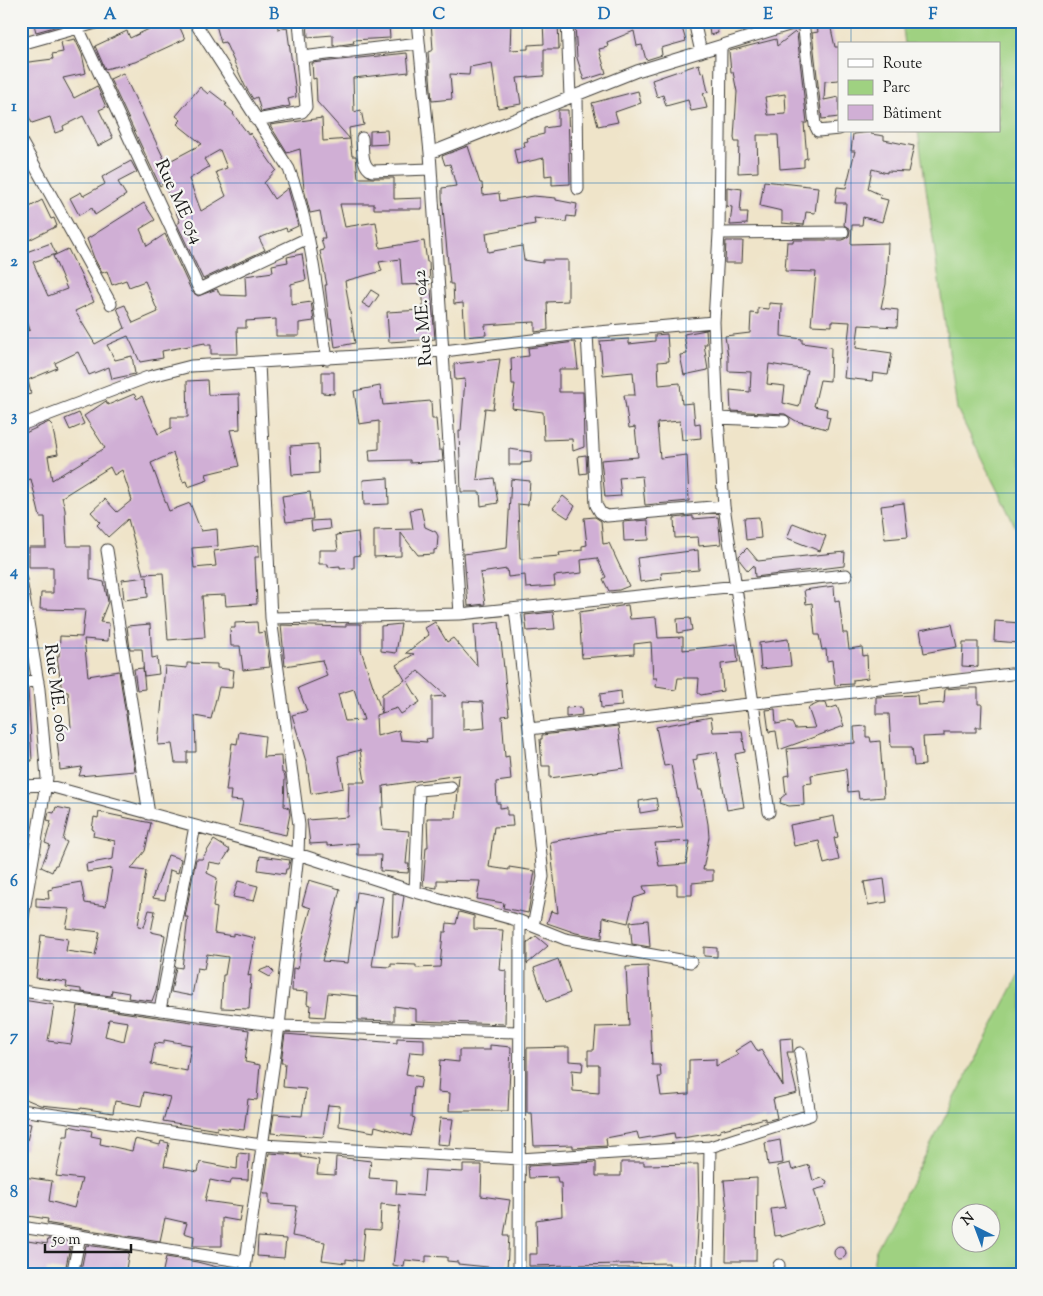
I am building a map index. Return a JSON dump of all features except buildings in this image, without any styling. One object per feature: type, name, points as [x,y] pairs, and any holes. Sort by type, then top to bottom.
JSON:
[{"type":"street","points":[[21,44],[76,25],[103,21]]},
{"type":"street","points":[[194,21],[289,169],[298,192],[308,238],[327,359]]},
{"type":"street","points":[[256,120],[302,112],[306,107],[299,21]]},
{"type":"street","name":"Rue ME. 042","points":[[417,21],[430,153],[460,614]]},
{"type":"street","points":[[567,21],[574,96],[578,189]]},
{"type":"street","points":[[694,21],[701,52]]},
{"type":"street","points":[[430,153],[637,71],[803,21],[815,125],[818,131],[838,130]]},
{"type":"street","name":"Rue ME 054","points":[[76,25],[199,289],[308,238]]},
{"type":"street","points":[[302,56],[419,43]]},
{"type":"street","points":[[721,46],[719,233],[714,322],[718,418],[724,506],[737,585],[768,812]]},
{"type":"street","points":[[362,138],[364,164],[367,169],[372,171],[431,169]]},
{"type":"street","points":[[21,142],[111,304]]},
{"type":"street","points":[[719,233],[843,232]]},
{"type":"street","points":[[21,424],[156,375],[190,366],[444,351],[587,333],[714,322]]},
{"type":"street","points":[[587,333],[596,505],[600,512],[606,516],[724,506]]},
{"type":"street","points":[[244,1275],[279,1026],[298,854],[299,826],[271,618],[258,363]]},
{"type":"street","points":[[718,418],[784,421]]},
{"type":"street","points":[[107,550],[149,814]]},
{"type":"street","points":[[271,618],[460,614],[846,575]]},
{"type":"street","name":"Rue ME. 060","points":[[21,580],[38,681],[47,778],[21,928]]},
{"type":"street","points":[[515,609],[529,729],[542,877],[533,926]]},
{"type":"street","points":[[529,729],[1011,674]]},
{"type":"street","points":[[21,682],[38,681]]},
{"type":"street","points":[[21,786],[46,786],[298,854],[415,892],[520,921],[565,939],[691,962]]},
{"type":"street","points":[[415,892],[420,790],[451,787]]},
{"type":"street","points":[[160,1010],[196,826]]},
{"type":"street","points":[[520,921],[518,1032],[519,1275],[708,1274],[710,1147]]},
{"type":"street","points":[[21,991],[279,1026],[518,1032]]},
{"type":"street","points":[[21,1110],[262,1145],[520,1159],[710,1147],[810,1115],[800,1053]]},
{"type":"street","points":[[21,1227],[246,1262]]},
{"type":"street","points":[[72,1275],[80,1236]]},
{"type":"green space","points":[[902,21],[1022,21],[1022,540],[957,409],[918,132],[1000,132],[1000,42],[905,42]]},
{"type":"green space","points":[[1022,969],[1022,1275],[872,1275],[875,1252]]}]
